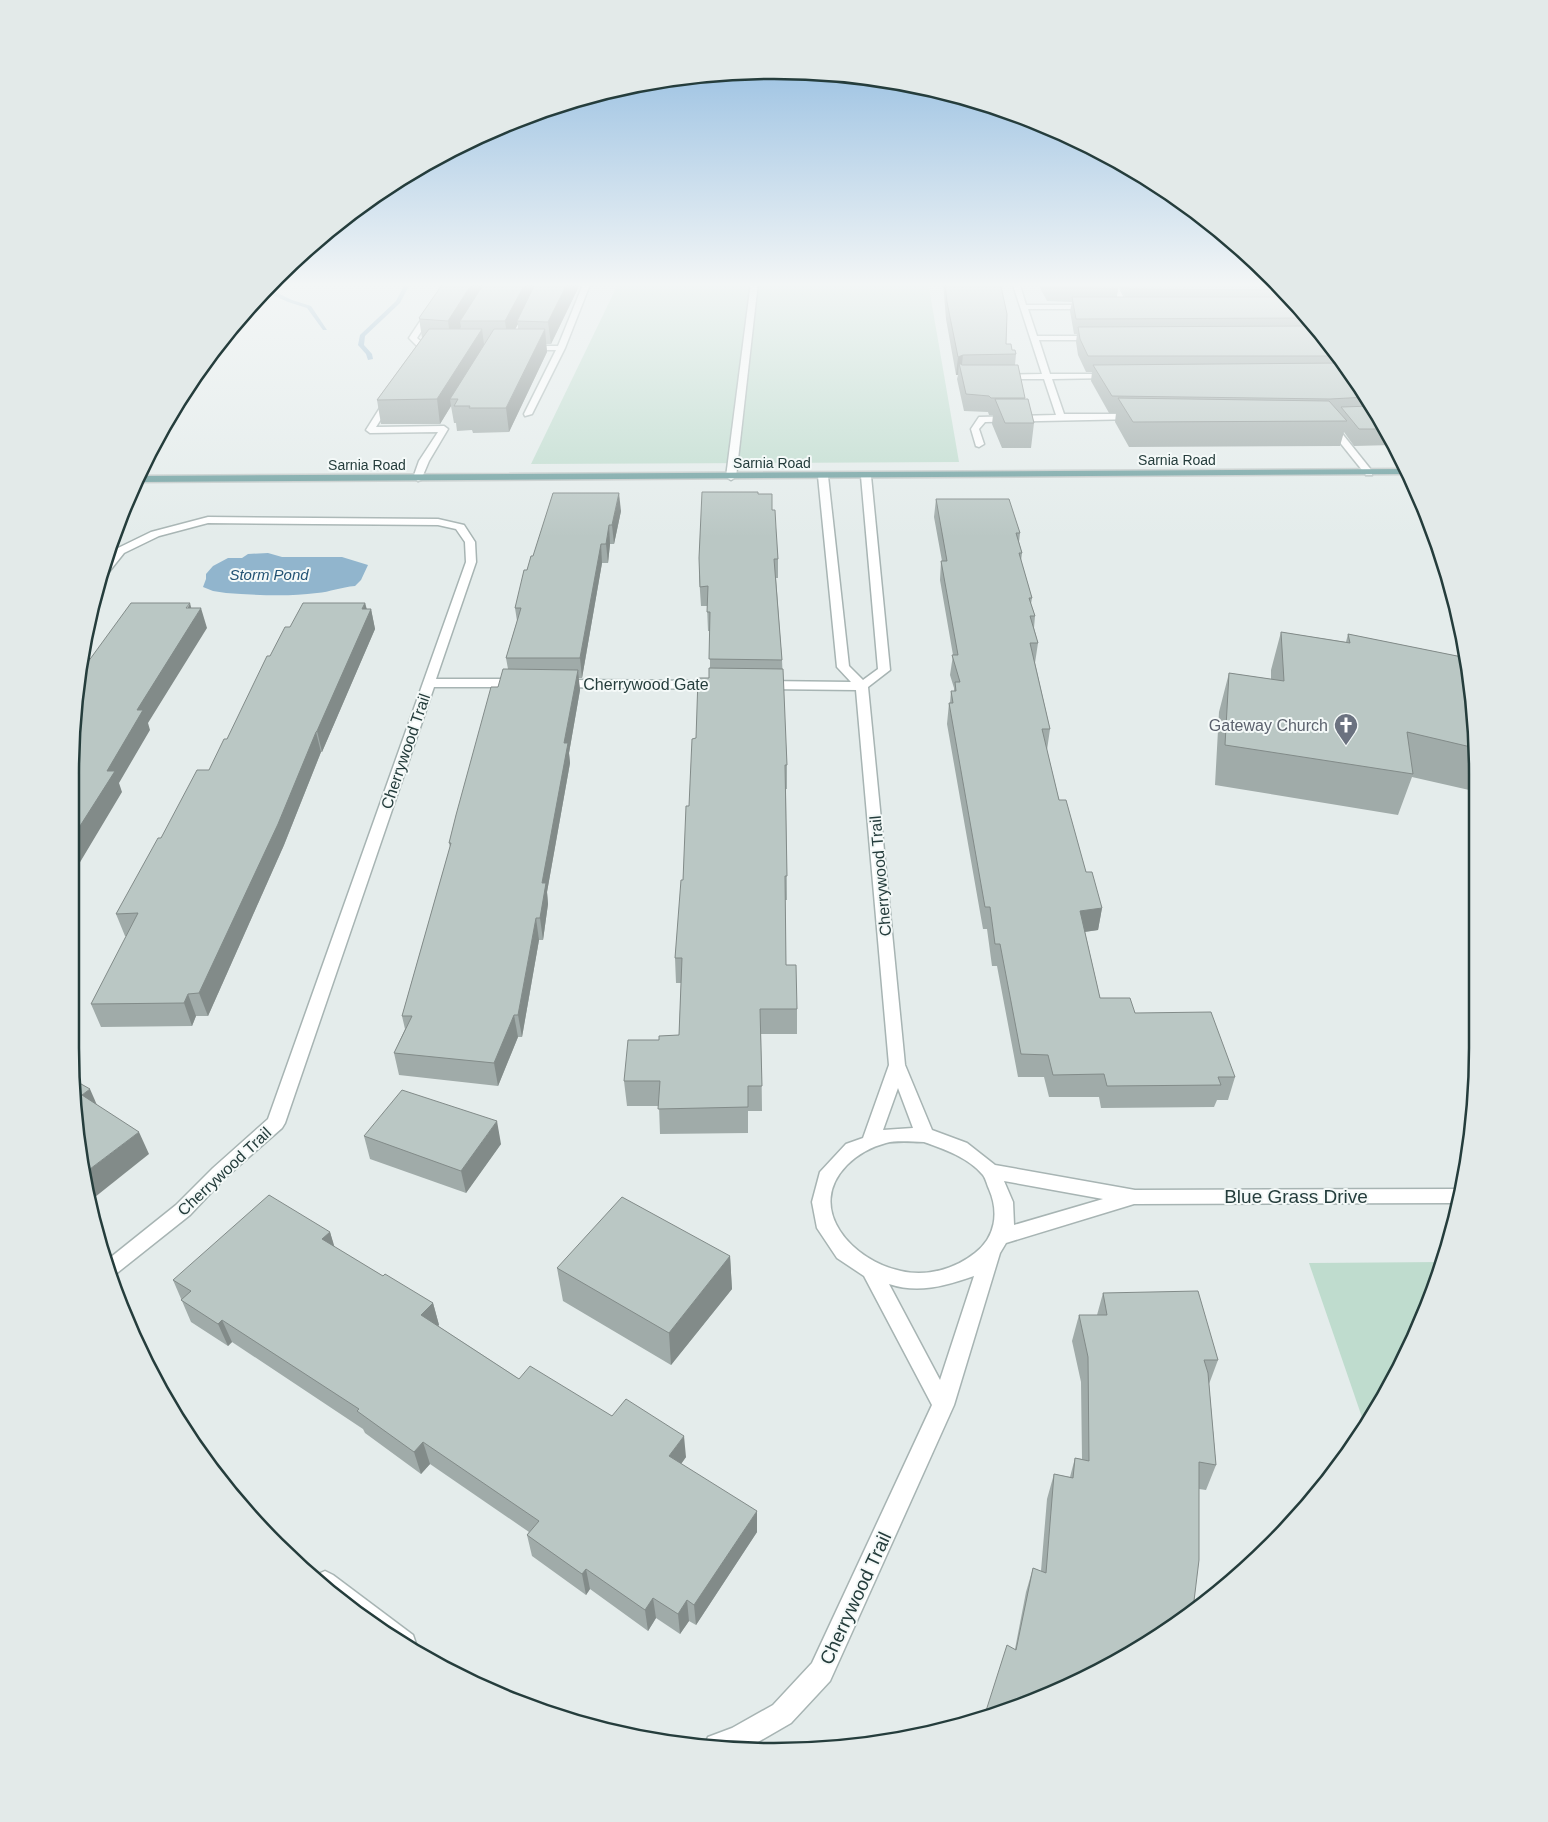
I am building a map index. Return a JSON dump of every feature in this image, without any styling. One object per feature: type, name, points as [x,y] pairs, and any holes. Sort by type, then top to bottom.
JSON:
[{"type":"main road","name":"Sarnia Road","points":[[144,479],[1401,472]]},
{"type":"street","points":[[528,414],[551,367]]},
{"type":"street","points":[[731,477],[745,367]]},
{"type":"street","points":[[1044,367],[1061,417]]},
{"type":"street","points":[[990,377],[1124,376]]},
{"type":"street","points":[[396,388],[370,430],[444,429]]},
{"type":"street","points":[[979,444],[975,429],[982,419],[1140,418]]},
{"type":"street","points":[[1326,420],[1369,473]]},
{"type":"street","points":[[418,478],[424,461],[448,421]]},
{"type":"street","points":[[823,476],[843,668],[862,686]]},
{"type":"street","points":[[748,685],[862,686],[884,670],[866,476]]},
{"type":"street","name":"Cherrywood Trail","points":[[113,559],[120,551],[155,534],[208,520],[438,522],[460,527],[470,542],[471,562],[276,1123],[219,1173],[183,1210],[114,1266]]},
{"type":"street","points":[[429,683],[528,683]]},
{"type":"street","name":"Cherrywood Gate","points":[[548,684],[728,685]]},
{"type":"street","name":"Cherrywood Trail","points":[[862,686],[897,1065],[925,1136]]},
{"type":"street","name":"Cherrywood Trail","points":[[870,1142],[897,1065]]},
{"type":"street","points":[[886,1136],[925,1136],[961,1148],[990,1171],[1004,1202],[1004,1228],[995,1245],[968,1270],[937,1280],[902,1280],[871,1270],[844,1252],[827,1228],[821,1202],[829,1172],[852,1148],[886,1136]]},
{"type":"street","name":"Blue Grass Drive","points":[[990,1171],[1135,1197],[1453,1196]]},
{"type":"street","name":"Blue Grass Drive","points":[[995,1245],[1135,1197]]},
{"type":"street","name":"Cherrywood Trail","points":[[728,1742],[782,1714],[821,1672],[943,1405],[995,1245]]},
{"type":"street","points":[[871,1270],[943,1405]]},
{"type":"green space","points":[[578,367],[943,367],[959,462],[531,464]]},
{"type":"green space","points":[[1435,1262],[1398,1356],[1362,1418],[1309,1263]]},
{"type":"water","name":"Storm Pond","points":[[268,553],[282,557],[342,557],[368,565],[361,580],[355,586],[322,592],[294,595],[260,595],[226,593],[203,587],[206,574],[213,566],[228,558],[242,558],[248,554]]},
{"type":"building","points":[[401,367],[458,367],[437,399],[377,400]]},
{"type":"building","points":[[470,367],[526,367],[506,408],[454,406],[458,399],[450,399]]},
{"type":"building","points":[[960,367],[1018,367],[1025,398],[991,398],[989,396],[966,394]]},
{"type":"building","points":[[1094,367],[1337,367],[1358,397],[1330,399],[1112,396]]},
{"type":"building","points":[[1118,398],[1329,401],[1347,421],[1133,422]]},
{"type":"building","points":[[995,399],[1028,399],[1034,423],[1005,423]]},
{"type":"building","points":[[1364,406],[1378,429],[1359,429],[1341,407]]},
{"type":"building","points":[[702,492],[758,492],[758,494],[772,494],[772,510],[775,510],[778,559],[774,559],[782,660],[709,659],[710,612],[707,612],[708,586],[700,587],[699,558]]},
{"type":"building","points":[[553,493],[619,493],[612,525],[609,525],[606,544],[601,544],[580,658],[506,658],[521,608],[515,608],[524,570],[527,570],[531,556],[533,556]]},
{"type":"building","points":[[936,499],[1009,499],[1020,533],[1016,533],[1022,553],[1019,553],[1032,598],[1029,598],[1035,616],[1030,616],[1038,643],[1030,643],[1050,729],[1042,729],[1059,800],[1066,800],[1086,872],[1092,872],[1102,908],[1080,911],[1100,998],[1130,998],[1135,1013],[1211,1012],[1235,1077],[1218,1077],[1221,1085],[1107,1086],[1104,1074],[1053,1075],[1048,1055],[1021,1054],[1000,944],[995,944],[990,907],[985,907],[949,703],[953,703],[951,691],[956,691],[955,682],[960,682],[952,655],[958,655],[941,561],[947,561]]},
{"type":"building","points":[[131,603],[190,603],[186,608],[201,608],[137,710],[143,710],[107,771],[115,771],[79,828],[80,729],[88,661]]},
{"type":"building","points":[[303,603],[365,603],[362,609],[371,609],[316,732],[278,824],[199,993],[188,994],[184,1003],[91,1004],[138,913],[116,914],[158,838],[161,838],[197,770],[209,770],[224,739],[227,739],[267,656],[270,656],[285,627],[290,627]]},
{"type":"building","points":[[1281,632],[1350,643],[1348,634],[1459,656],[1468,746],[1407,732],[1413,774],[1225,745],[1229,673],[1284,681]]},
{"type":"building","points":[[709,668],[783,669],[787,765],[785,765],[786,965],[796,965],[797,1009],[760,1009],[762,1086],[748,1086],[748,1107],[658,1109],[660,1081],[624,1081],[628,1040],[659,1040],[659,1036],[679,1035],[682,958],[675,958],[681,880],[683,880],[686,806],[689,806],[692,739],[696,738],[698,678],[709,678]]},
{"type":"building","points":[[503,669],[578,670],[564,743],[568,743],[542,883],[546,883],[540,918],[536,918],[518,1015],[514,1015],[494,1063],[394,1053],[412,1016],[402,1016],[451,843],[449,843],[456,815],[491,687],[498,687]]},
{"type":"building","points":[[80,1083],[90,1089],[82,1095],[139,1132],[90,1169]]},
{"type":"building","points":[[402,1090],[497,1121],[461,1171],[364,1136]]},
{"type":"building","points":[[269,1195],[330,1232],[322,1239],[383,1276],[385,1274],[433,1303],[421,1315],[519,1379],[530,1366],[612,1416],[626,1399],[684,1436],[669,1456],[757,1511],[694,1605],[687,1600],[678,1614],[653,1598],[645,1610],[586,1569],[582,1574],[527,1535],[539,1521],[423,1442],[414,1452],[357,1411],[359,1409],[222,1320],[218,1324],[181,1300],[191,1291],[173,1280]]},
{"type":"building","points":[[622,1197],[730,1256],[669,1333],[557,1268]]},
{"type":"building","points":[[1198,1291],[1218,1360],[1204,1360],[1208,1373],[1216,1465],[1199,1462],[1199,1560],[1194,1602],[1122,1650],[1082,1672],[986,1709],[1007,1645],[1016,1650],[1033,1568],[1046,1573],[1054,1474],[1073,1478],[1075,1458],[1089,1461],[1088,1357],[1079,1315],[1107,1315],[1103,1293]]},
{"type":"place","name":"Gateway Church","points":[[1346,746]]}]
